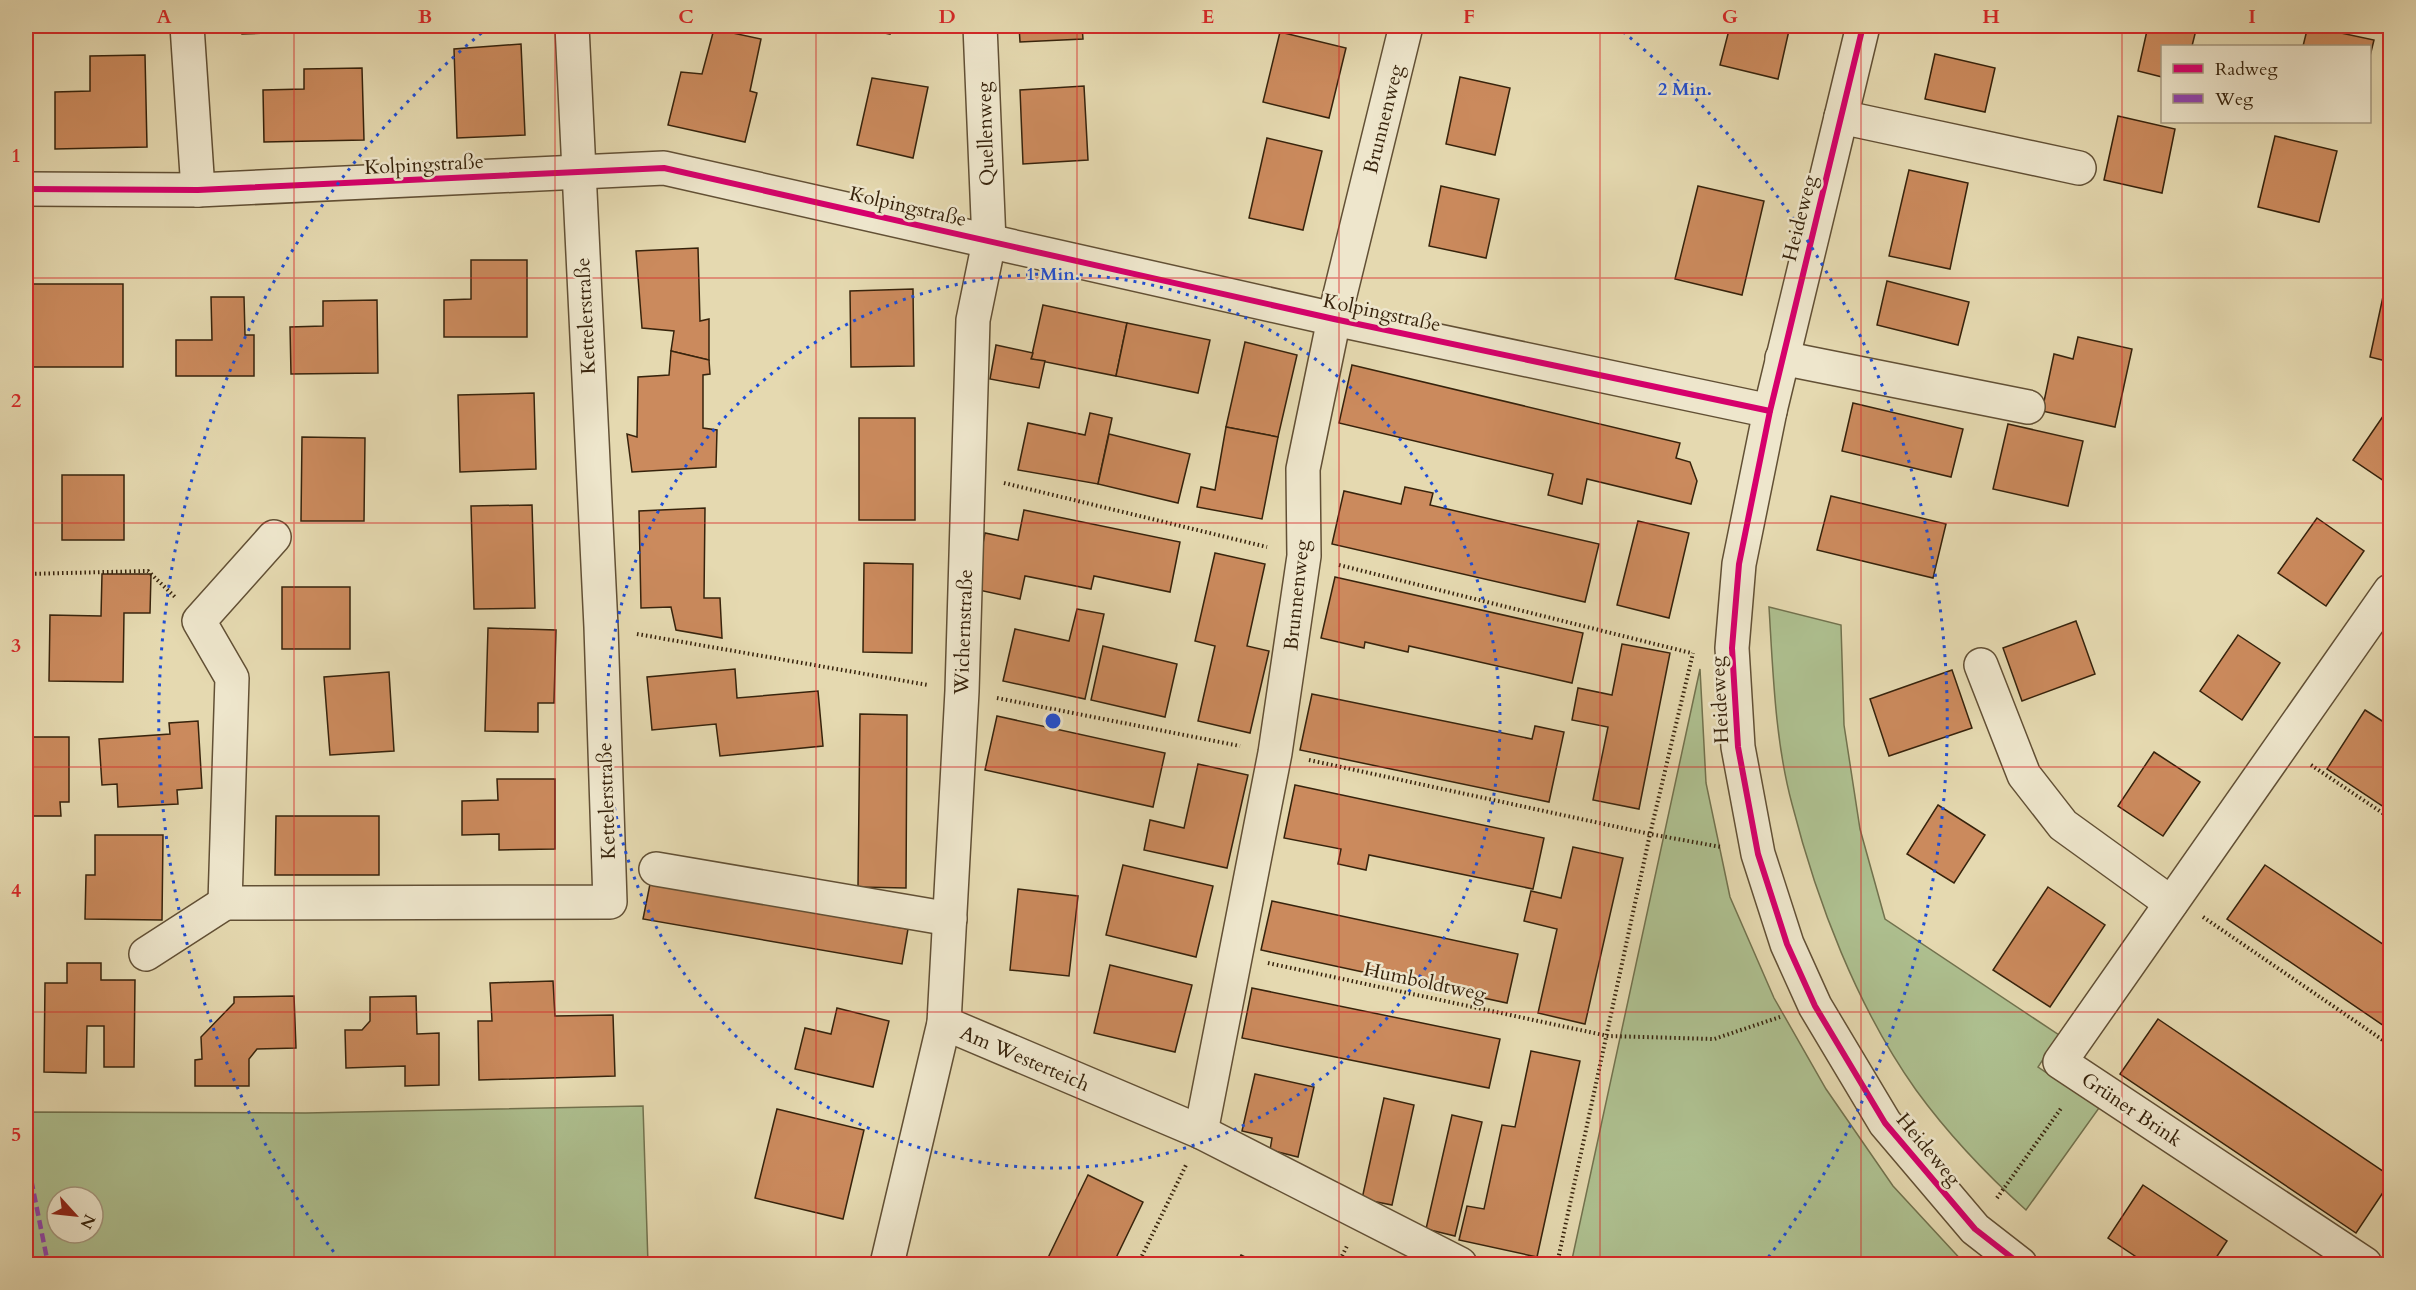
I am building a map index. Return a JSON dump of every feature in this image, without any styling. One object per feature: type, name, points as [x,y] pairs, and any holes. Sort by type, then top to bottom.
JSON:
[{"type":"street","points":[[187,26],[198,190]]},
{"type":"street","name":"Kettelerstraße","points":[[225,903],[610,902],[601,627],[572,26]]},
{"type":"street","name":"Quellenweg","points":[[980,26],[989,242]]},
{"type":"street","name":"Brunnenweg","points":[[1201,1132],[1275,753],[1304,556],[1303,469],[1334,319],[1406,26]]},
{"type":"street","name":"Heideweg","points":[[1863,26],[1782,358],[1739,564],[1732,648],[1738,747],[1758,854],[1787,944],[1815,1006],[1884,1123],[1975,1229],[2020,1264]]},
{"type":"street","points":[[1841,117],[2079,168]]},
{"type":"street","name":"Kolpingstraße","points":[[26,189],[198,190],[664,168],[1334,319],[1770,411]]},
{"type":"street","name":"Wichernstraße","points":[[944,1023],[962,690],[973,321],[989,242]]},
{"type":"street","points":[[1782,358],[2028,407]]},
{"type":"street","points":[[146,954],[225,903],[232,678],[199,621],[274,537]]},
{"type":"street","name":"Grüner Brink","points":[[2365,1264],[2060,1062],[2391,591]]},
{"type":"street","points":[[1981,665],[2024,775],[2064,825],[2173,900]]},
{"type":"street","points":[[656,869],[950,919]]},
{"type":"street","name":"Am Westerteich","points":[[887,1264],[944,1023],[1201,1132],[1460,1264]]},
{"type":"path","points":[[26,574],[148,572],[199,621]]},
{"type":"path","points":[[601,627],[962,690]]},
{"type":"path","points":[[1557,1264],[1691,653],[1732,648]]},
{"type":"path","points":[[2282,745],[2391,818]]},
{"type":"path","points":[[1650,834],[1758,854]]},
{"type":"path","points":[[2173,900],[2391,1045]]},
{"type":"path","points":[[1975,1229],[2083,1077]]},
{"type":"path","points":[[1138,1264],[1201,1132]]},
{"type":"green space","points":[[1769,607],[1841,625],[1844,725],[1860,829],[1885,919],[2059,1035],[2038,1067],[2099,1108],[2026,1210],[1968,1153],[1916,1090],[1875,1024],[1841,953],[1802,841],[1786,780],[1776,706]]},
{"type":"green space","points":[[1700,669],[1706,783],[1730,897],[1774,998],[1826,1089],[1893,1186],[1965,1264],[1571,1264]]},
{"type":"green space","points":[[643,1106],[648,1264],[26,1264],[26,1112],[306,1113]]},
{"type":"building","points":[[241,26],[349,26],[350,30],[242,34]]},
{"type":"building","points":[[850,26],[892,26],[890,34]]},
{"type":"building","points":[[1019,26],[1082,26],[1083,39],[1020,42]]},
{"type":"building","points":[[1730,26],[1790,26],[1778,79],[1720,65]]},
{"type":"building","points":[[2148,26],[2197,26],[2192,45],[2161,45],[2161,77],[2138,71]]},
{"type":"building","points":[[2308,26],[2374,40],[2371,52],[2371,45],[2303,45]]},
{"type":"building","points":[[714,29],[761,39],[750,91],[757,93],[745,142],[668,125],[681,72],[702,74]]},
{"type":"building","points":[[1280,32],[1346,48],[1329,118],[1263,102]]},
{"type":"building","points":[[521,44],[525,135],[457,138],[454,49]]},
{"type":"building","points":[[1935,54],[1995,68],[1985,112],[1925,99]]},
{"type":"building","points":[[145,55],[147,147],[55,149],[55,92],[90,91],[90,56]]},
{"type":"building","points":[[362,68],[364,140],[264,142],[263,90],[304,89],[304,69]]},
{"type":"building","points":[[1460,77],[1510,88],[1495,155],[1446,144]]},
{"type":"building","points":[[872,78],[928,87],[913,158],[857,145]]},
{"type":"building","points":[[1084,86],[1088,160],[1023,164],[1020,90]]},
{"type":"building","points":[[2118,116],[2175,129],[2162,193],[2104,180]]},
{"type":"building","points":[[2275,136],[2337,151],[2319,222],[2258,207]]},
{"type":"building","points":[[1267,138],[1322,151],[1303,230],[1249,218]]},
{"type":"building","points":[[1909,170],[1968,183],[1950,269],[1889,256]]},
{"type":"building","points":[[1441,186],[1499,199],[1486,258],[1429,246]]},
{"type":"building","points":[[1698,186],[1764,201],[1742,295],[1675,279]]},
{"type":"building","points":[[698,248],[700,321],[709,319],[709,360],[671,351],[674,331],[642,328],[636,251]]},
{"type":"building","points":[[471,260],[527,260],[527,337],[444,337],[444,300],[471,299]]},
{"type":"building","points":[[2387,278],[2390,278],[2390,362],[2370,357]]},
{"type":"building","points":[[1887,281],[1969,302],[1958,345],[1877,325]]},
{"type":"building","points":[[31,284],[123,284],[123,367],[31,367]]},
{"type":"building","points":[[913,289],[914,366],[851,367],[850,291]]},
{"type":"building","points":[[211,297],[244,297],[245,335],[254,335],[254,376],[176,376],[176,340],[212,340]]},
{"type":"building","points":[[377,300],[378,373],[291,374],[290,327],[323,326],[323,301]]},
{"type":"building","points":[[1043,305],[1127,323],[1116,376],[1031,359]]},
{"type":"building","points":[[1127,323],[1210,340],[1198,393],[1116,376]]},
{"type":"building","points":[[2078,337],[2132,349],[2115,427],[2042,411],[2054,354],[2073,359]]},
{"type":"building","points":[[1245,342],[1297,355],[1278,437],[1226,427]]},
{"type":"building","points":[[996,345],[1033,353],[1031,359],[1045,361],[1039,388],[990,379]]},
{"type":"building","points":[[671,351],[709,360],[710,374],[703,375],[703,428],[717,430],[716,467],[632,472],[627,434],[637,437],[638,377],[669,375]]},
{"type":"building","points":[[1352,365],[1680,443],[1676,458],[1690,462],[1697,481],[1691,504],[1587,479],[1582,504],[1548,495],[1553,474],[1339,423]]},
{"type":"building","points":[[534,393],[536,469],[460,472],[458,395]]},
{"type":"building","points":[[1853,403],[1963,429],[1951,477],[1842,451]]},
{"type":"building","points":[[2390,406],[2390,485],[2353,460]]},
{"type":"building","points":[[1090,413],[1112,418],[1098,484],[1018,470],[1028,423],[1085,435]]},
{"type":"building","points":[[859,418],[915,418],[915,520],[859,520]]},
{"type":"building","points":[[2008,424],[2083,441],[2068,506],[1993,489]]},
{"type":"building","points":[[1226,427],[1278,437],[1262,519],[1197,507],[1201,487],[1215,490]]},
{"type":"building","points":[[1109,434],[1190,454],[1178,503],[1098,484]]},
{"type":"building","points":[[302,437],[365,438],[364,521],[301,521]]},
{"type":"building","points":[[62,475],[124,475],[124,540],[62,540]]},
{"type":"building","points":[[1405,487],[1433,493],[1430,505],[1599,544],[1585,602],[1332,544],[1344,491],[1401,504]]},
{"type":"building","points":[[1831,496],[1946,524],[1933,578],[1817,550]]},
{"type":"building","points":[[532,505],[535,608],[474,609],[471,506]]},
{"type":"building","points":[[705,508],[704,598],[720,598],[722,638],[676,630],[671,607],[641,608],[639,511]]},
{"type":"building","points":[[1024,510],[1180,542],[1170,592],[1094,576],[1091,589],[1025,576],[1020,599],[974,589],[985,533],[1018,540]]},
{"type":"building","points":[[2317,518],[2364,551],[2326,606],[2278,573]]},
{"type":"building","points":[[1638,521],[1689,533],[1669,618],[1617,605]]},
{"type":"building","points":[[1215,553],[1265,564],[1247,646],[1269,651],[1250,733],[1198,721],[1215,646],[1195,641]]},
{"type":"building","points":[[864,563],[913,564],[912,653],[863,652]]},
{"type":"building","points":[[102,574],[151,574],[150,613],[124,613],[123,682],[49,681],[50,615],[101,616]]},
{"type":"building","points":[[1335,577],[1583,633],[1572,683],[1409,646],[1408,652],[1365,642],[1364,648],[1321,638]]},
{"type":"building","points":[[282,587],[350,587],[350,649],[282,649]]},
{"type":"building","points":[[1077,609],[1104,614],[1085,699],[1003,681],[1015,629],[1069,641]]},
{"type":"building","points":[[2076,621],[2095,674],[2022,701],[2003,648]]},
{"type":"building","points":[[488,628],[556,630],[554,703],[538,703],[538,732],[485,731]]},
{"type":"building","points":[[2238,635],[2280,663],[2242,720],[2200,691]]},
{"type":"building","points":[[1622,644],[1670,653],[1639,809],[1593,800],[1608,727],[1572,720],[1578,688],[1612,695]]},
{"type":"building","points":[[1103,646],[1177,664],[1165,717],[1091,700]]},
{"type":"building","points":[[735,669],[737,698],[818,691],[823,746],[720,756],[716,724],[652,730],[647,677]]},
{"type":"building","points":[[1952,670],[1972,728],[1889,756],[1870,699]]},
{"type":"building","points":[[389,672],[394,751],[330,755],[324,677]]},
{"type":"building","points":[[1312,694],[1532,739],[1535,726],[1564,732],[1549,802],[1300,750]]},
{"type":"building","points":[[2365,710],[2390,726],[2390,811],[2327,769]]},
{"type":"building","points":[[860,714],[907,715],[906,888],[858,887]]},
{"type":"building","points":[[997,716],[1165,753],[1153,807],[985,770]]},
{"type":"building","points":[[198,721],[202,788],[177,790],[178,804],[118,807],[117,784],[102,785],[99,739],[170,734],[169,723]]},
{"type":"building","points":[[26,737],[69,737],[69,802],[60,802],[61,816],[26,816]]},
{"type":"building","points":[[2154,752],[2200,782],[2163,836],[2118,806]]},
{"type":"building","points":[[1198,764],[1248,775],[1227,868],[1144,850],[1150,820],[1184,828]]},
{"type":"building","points":[[497,779],[555,779],[555,849],[499,850],[499,834],[462,835],[462,801],[498,800]]},
{"type":"building","points":[[1295,785],[1544,838],[1533,889],[1369,855],[1366,870],[1338,864],[1341,849],[1284,838]]},
{"type":"building","points":[[1938,805],[1985,835],[1954,883],[1907,854]]},
{"type":"building","points":[[276,816],[379,816],[379,875],[275,875]]},
{"type":"building","points":[[95,835],[163,835],[162,920],[85,919],[86,875],[95,875]]},
{"type":"building","points":[[1573,847],[1623,858],[1585,1024],[1538,1013],[1557,929],[1524,921],[1531,891],[1561,898]]},
{"type":"building","points":[[1123,865],[1213,886],[1196,957],[1106,935]]},
{"type":"building","points":[[2265,865],[2390,949],[2390,1030],[2227,919]]},
{"type":"building","points":[[650,884],[908,929],[902,964],[643,919]]},
{"type":"building","points":[[2048,887],[2105,925],[2050,1007],[1993,970]]},
{"type":"building","points":[[1018,889],[1078,896],[1069,976],[1010,970]]},
{"type":"building","points":[[1272,901],[1518,954],[1507,1003],[1261,950]]},
{"type":"building","points":[[67,963],[101,963],[101,980],[135,980],[134,1067],[104,1067],[104,1026],[87,1026],[86,1073],[44,1072],[45,983],[67,983]]},
{"type":"building","points":[[1110,965],[1192,985],[1175,1052],[1094,1033]]},
{"type":"building","points":[[553,981],[555,1016],[613,1015],[615,1076],[479,1080],[478,1021],[492,1021],[490,983]]},
{"type":"building","points":[[1252,988],[1500,1039],[1489,1088],[1242,1038]]},
{"type":"building","points":[[294,996],[296,1048],[257,1049],[249,1059],[249,1086],[195,1086],[195,1060],[202,1059],[201,1037],[234,1003],[234,997]]},
{"type":"building","points":[[416,996],[417,1034],[439,1033],[439,1085],[405,1086],[405,1066],[346,1068],[345,1030],[362,1030],[370,1021],[370,997]]},
{"type":"building","points":[[837,1008],[889,1021],[873,1087],[795,1069],[805,1028],[831,1034]]},
{"type":"building","points":[[2158,1019],[2390,1176],[2390,1182],[2356,1233],[2120,1074]]},
{"type":"building","points":[[1531,1051],[1580,1061],[1537,1257],[1459,1240],[1467,1206],[1484,1209],[1502,1125],[1515,1127]]},
{"type":"building","points":[[1255,1074],[1314,1087],[1298,1157],[1270,1150],[1272,1138],[1242,1131]]},
{"type":"building","points":[[1384,1098],[1414,1105],[1392,1205],[1362,1199]]},
{"type":"building","points":[[777,1109],[864,1130],[843,1219],[755,1198]]},
{"type":"building","points":[[1452,1115],[1482,1122],[1455,1236],[1426,1229]]},
{"type":"building","points":[[1088,1175],[1143,1202],[1113,1264],[1045,1264]]},
{"type":"building","points":[[2143,1185],[2227,1241],[2212,1264],[2147,1264],[2108,1238]]},
{"type":"building","points":[[1241,1255],[1259,1264],[1237,1264]]},
{"type":"marked path","points":[[26,1154],[48,1264]]},
{"type":"cycle path","points":[[1863,26],[1770,411],[1739,564],[1732,648],[1738,747],[1758,854],[1787,944],[1815,1006],[1885,1123],[1975,1229],[2020,1264]]},
{"type":"cycle path","points":[[26,189],[198,190],[664,168],[1334,319],[1770,411]]}]
